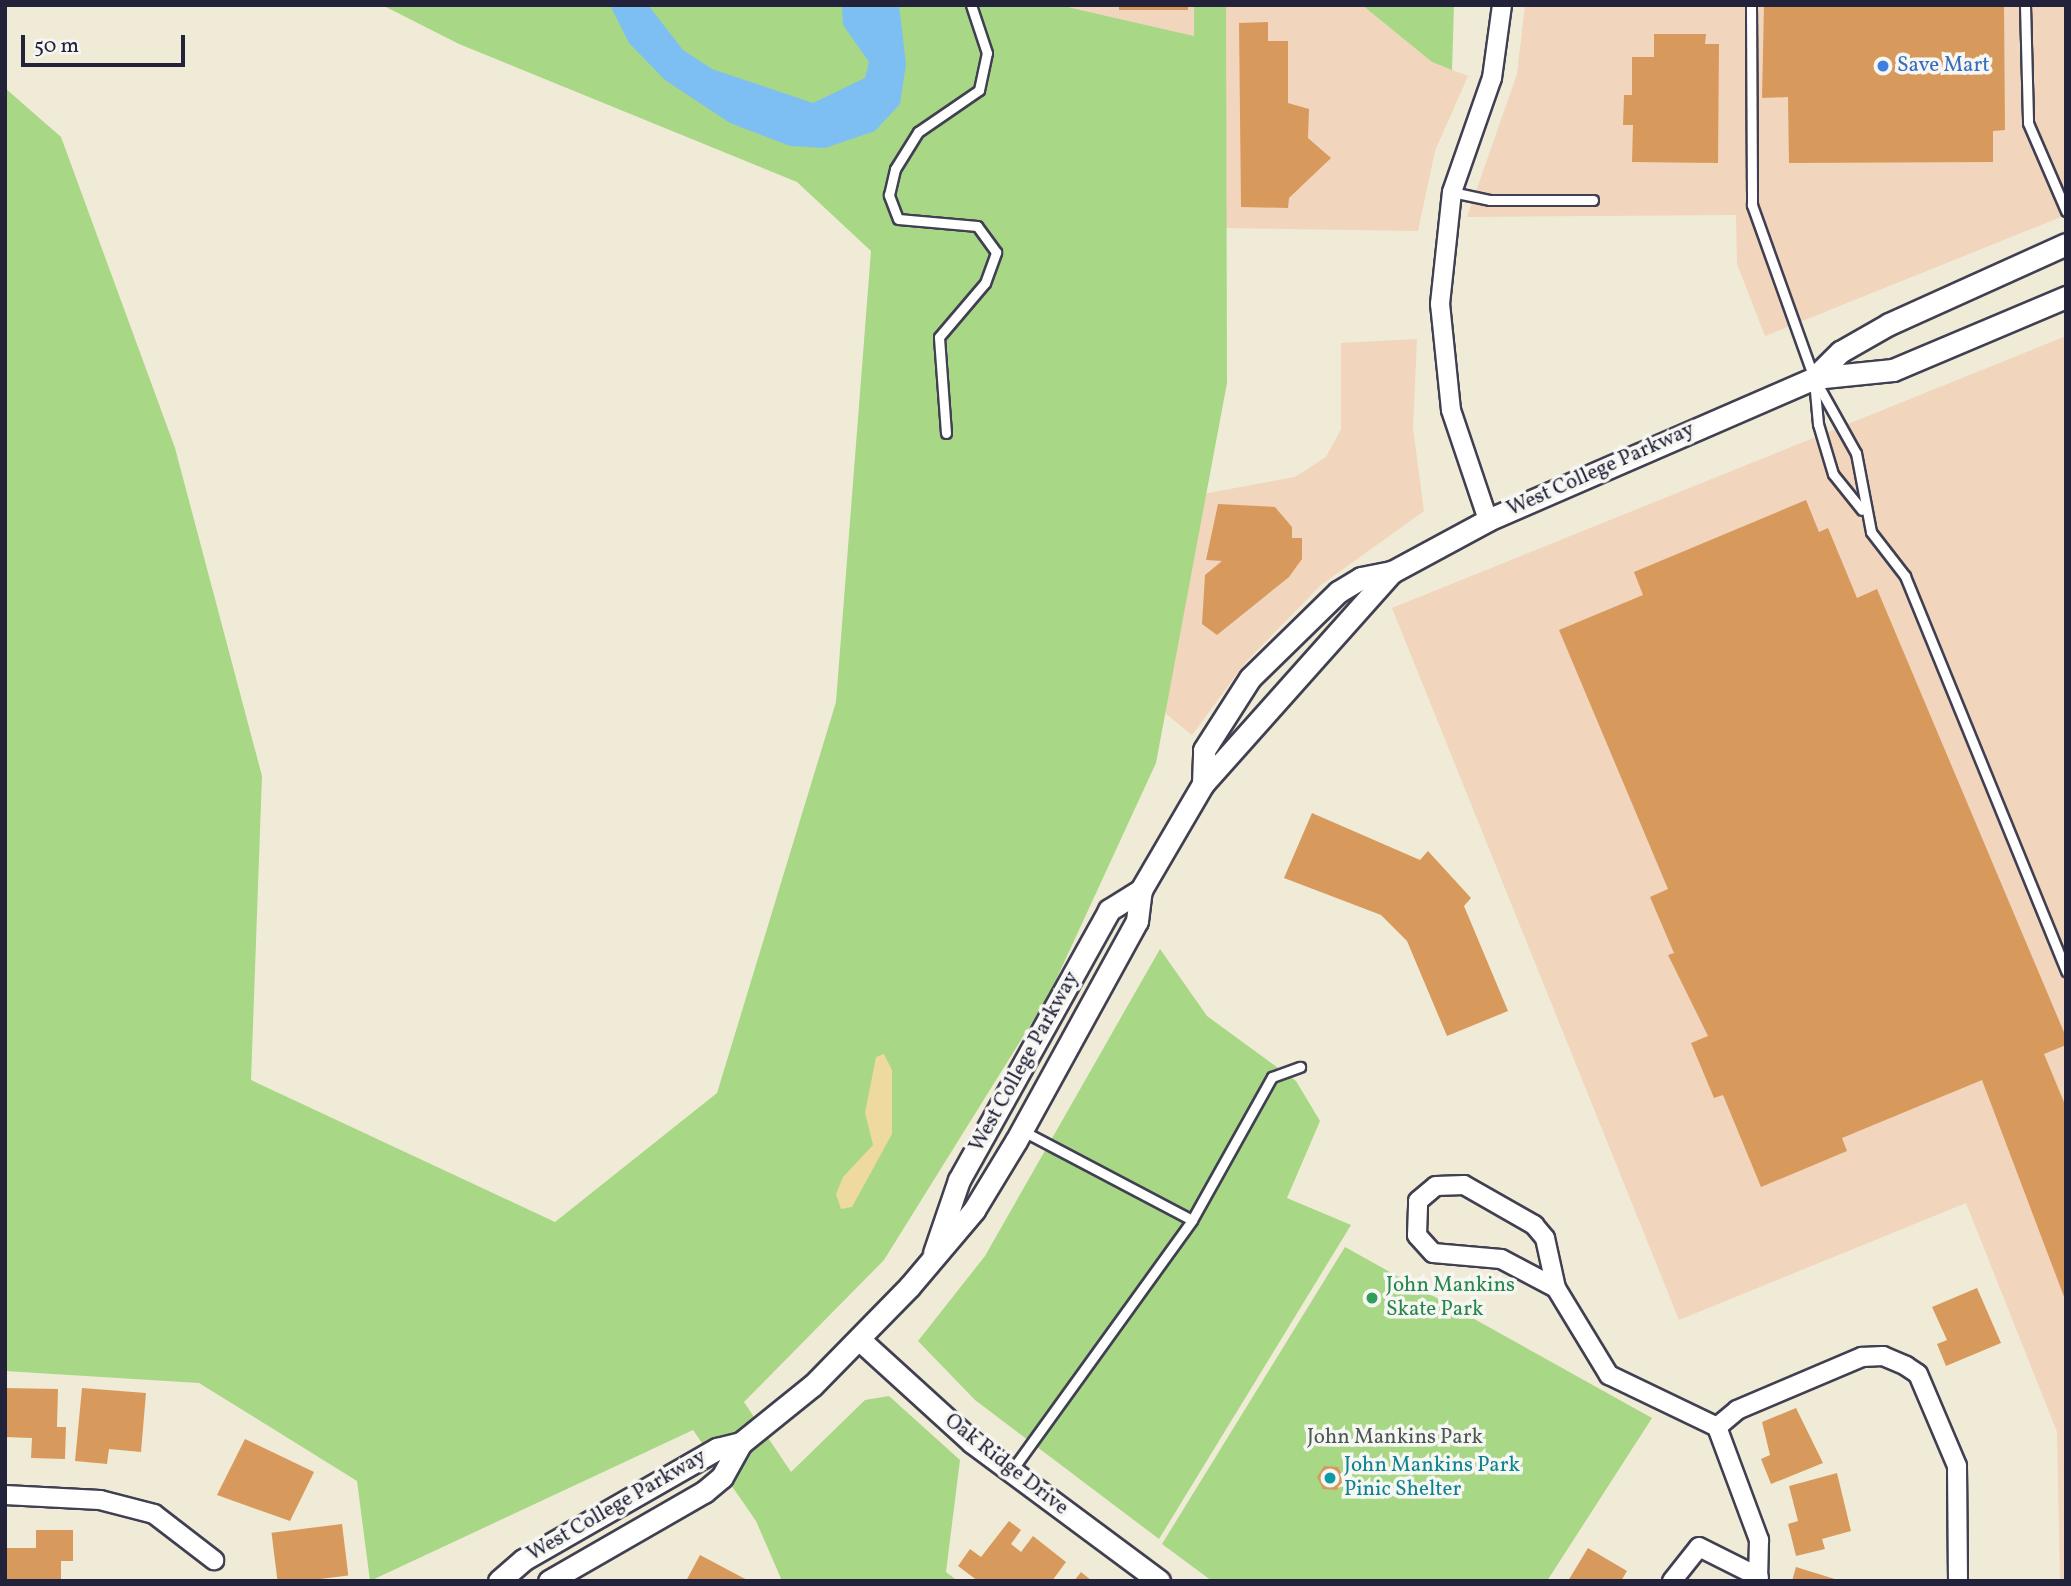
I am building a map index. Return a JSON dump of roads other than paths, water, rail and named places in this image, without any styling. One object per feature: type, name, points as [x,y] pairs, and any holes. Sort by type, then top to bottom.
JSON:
[{"type":"street","points":[[1488,520],[1451,410],[1440,304],[1452,192],[1492,78],[1502,5]]},
{"type":"street","name":"West College Parkway","points":[[1814,378],[1840,352],[1889,324],[2066,244]]},
{"type":"street","name":"West College Parkway","points":[[1203,783],[1204,750],[1250,678],[1338,592],[1392,572],[1488,520],[1814,378],[1894,370],[2066,297]]},
{"type":"street","name":"West College Parkway","points":[[549,1581],[704,1492],[722,1477],[741,1443],[860,1340],[974,1210],[1137,921],[1141,890],[1203,783],[1392,572]]},
{"type":"street","name":"West College Parkway","points":[[934,1253],[959,1180],[1108,910],[1141,890]]},
{"type":"street","points":[[1556,1288],[1501,1259],[1433,1253],[1417,1235],[1419,1201],[1436,1186],[1464,1185],[1522,1217],[1545,1238],[1556,1288],[1609,1375],[1717,1427],[1759,1540],[1759,1579],[1699,1547],[1672,1581]]},
{"type":"street","name":"Oak Ridge Drive","points":[[860,1340],[1011,1472],[1159,1581]]},
{"type":"street","points":[[1717,1427],[1737,1410],[1862,1357],[1884,1356],[1906,1366],[1918,1374],[1957,1466],[1958,1581]]},
{"type":"street","name":"West College Parkway","points":[[499,1581],[523,1560],[717,1449],[741,1443]]},
{"type":"street","points":[[5,1495],[100,1500],[154,1514],[214,1560]]},
{"type":"lane","points":[[946,433],[939,337],[985,283],[996,252],[977,226],[906,224],[892,213],[889,195],[895,169],[918,132],[979,90],[986,53],[971,5]]},
{"type":"lane","points":[[1751,5],[1752,205],[1814,378],[1856,453],[1862,510],[1871,532],[1905,576],[2066,971]]},
{"type":"lane","points":[[2025,5],[2028,123],[2066,211]]},
{"type":"lane","points":[[1452,192],[1490,200],[1593,200]]},
{"type":"lane","points":[[1814,378],[1818,424],[1833,474],[1862,510]]},
{"type":"lane","points":[[1011,1472],[1192,1220],[1272,1077],[1300,1068]]},
{"type":"lane","points":[[1021,1130],[1192,1220]]},
{"type":"water","points":[[610,5],[648,5],[683,50],[712,69],[813,103],[865,78],[869,62],[843,25],[842,5],[899,5],[906,64],[900,104],[875,131],[825,148],[790,146],[730,123],[665,80],[629,43]]},
{"type":"place","name":"Save Mart","points":[[1883,66]]},
{"type":"place","name":"John Mankins Skate Park","points":[[1372,1298]]},
{"type":"place","name":"John Mankins Park Pinic Shelter","points":[[1330,1478]]},
{"type":"park label","name":"John Mankins Park","points":[[1395,1438]]}]
